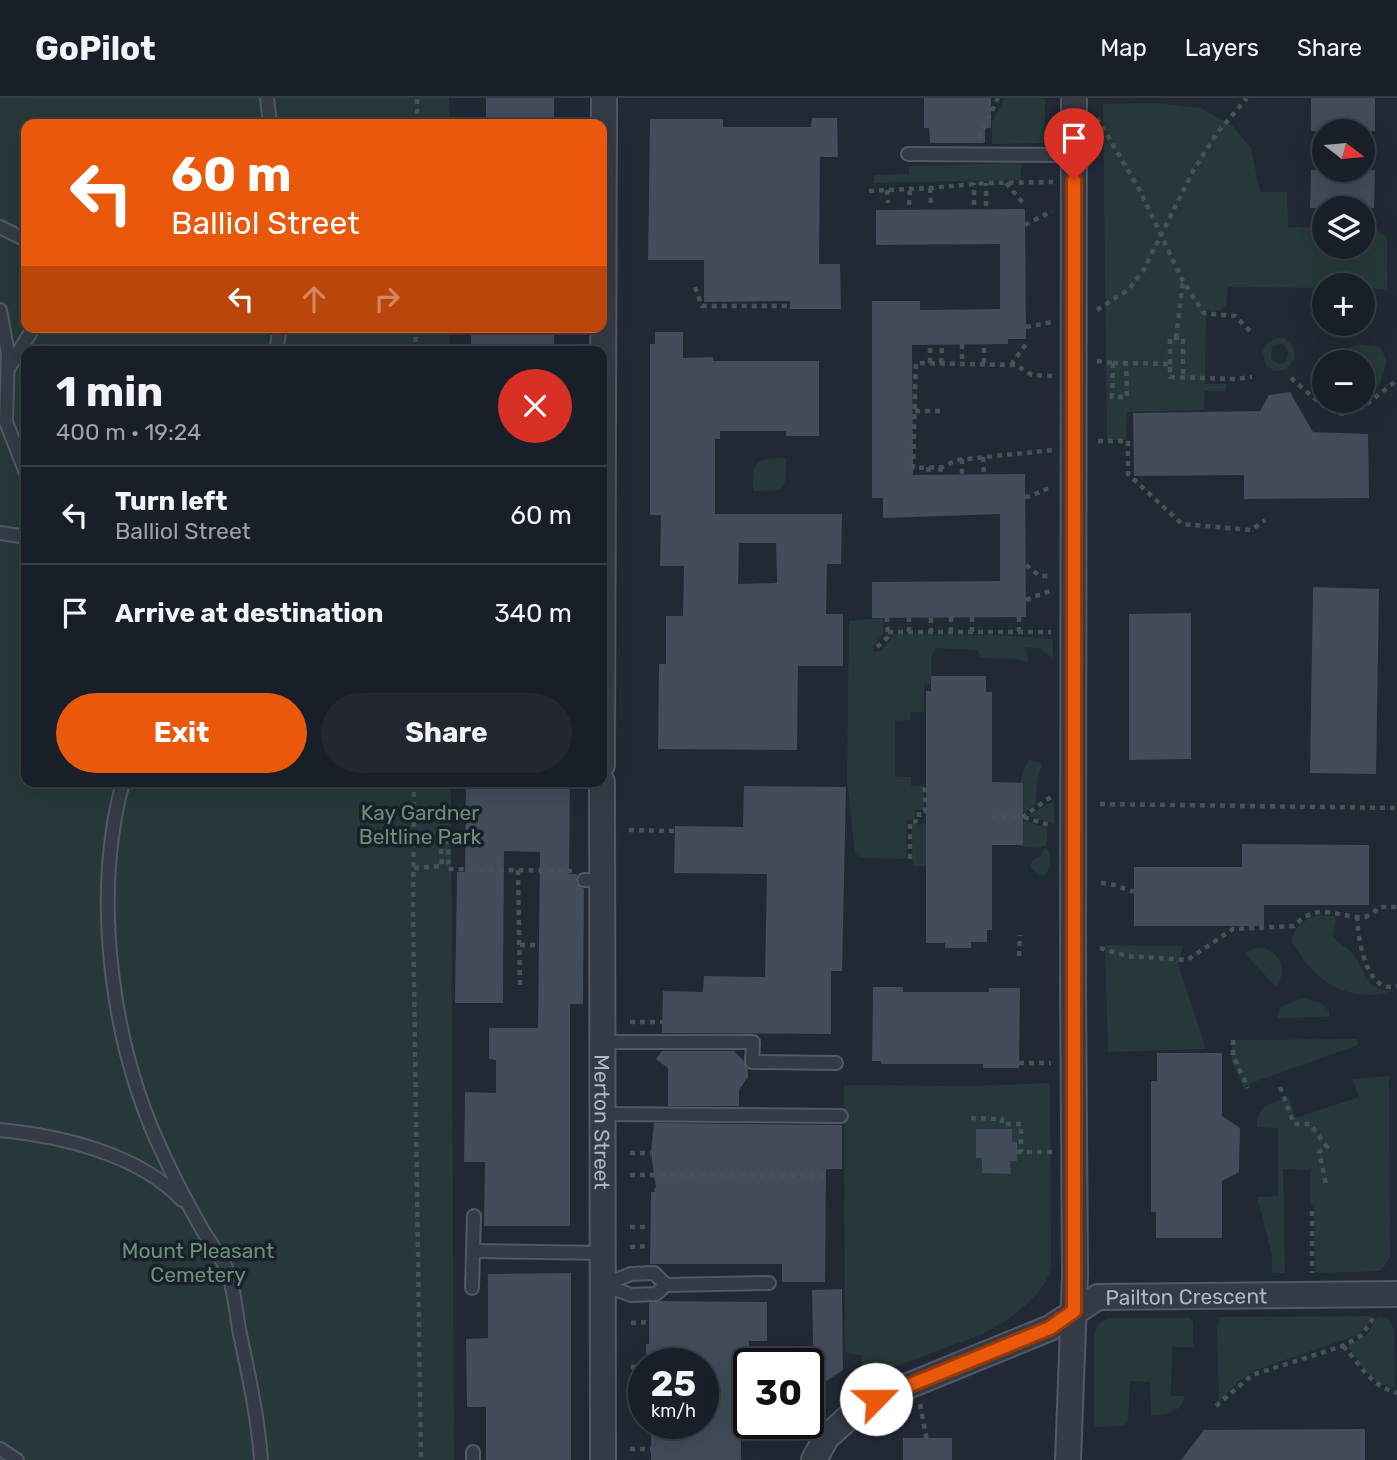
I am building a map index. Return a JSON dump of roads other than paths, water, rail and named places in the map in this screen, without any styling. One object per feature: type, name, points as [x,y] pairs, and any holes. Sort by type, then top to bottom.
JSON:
[{"type":"street","points":[[604,98],[604,119]]},
{"type":"street","points":[[1068,1460],[1074,1311],[1074,98]]},
{"type":"street","name":"Merton Street","points":[[601,787],[590,877],[602,1042],[603,1460]]},
{"type":"street","name":"Pailton Crescent","points":[[814,1460],[826,1438],[849,1416],[876,1399],[1050,1328],[1098,1297],[1397,1294]]},
{"type":"lane","points":[[267,98],[269,119]]},
{"type":"lane","points":[[908,154],[1074,155]]},
{"type":"lane","points":[[0,227],[21,238]]},
{"type":"lane","points":[[0,310],[7,338],[8,369],[6,422],[0,438]]},
{"type":"lane","points":[[8,369],[21,348]]},
{"type":"lane","points":[[6,422],[21,460]]},
{"type":"lane","points":[[0,533],[21,536]]},
{"type":"lane","points":[[123,787],[111,848],[110,908],[115,997],[124,1045],[164,1157],[191,1211],[228,1272],[259,1424],[261,1460]]},
{"type":"lane","points":[[602,1042],[753,1042],[752,1062],[836,1063]]},
{"type":"lane","points":[[602,1114],[841,1116]]},
{"type":"lane","points":[[0,1130],[42,1134],[134,1165],[167,1185],[191,1211]]},
{"type":"lane","points":[[472,1288],[474,1216]]},
{"type":"lane","points":[[473,1251],[602,1252]]},
{"type":"lane","points":[[603,1285],[631,1274],[654,1273],[666,1285]]},
{"type":"lane","points":[[603,1285],[631,1295],[656,1294],[666,1285],[769,1283]]},
{"type":"lane","points":[[0,1449],[17,1460]]},
{"type":"park label","name":"Kay Gardner Beltline Park","points":[[420,824]]},
{"type":"park label","name":"Mount Pleasant Cemetery","points":[[198,1262]]}]
